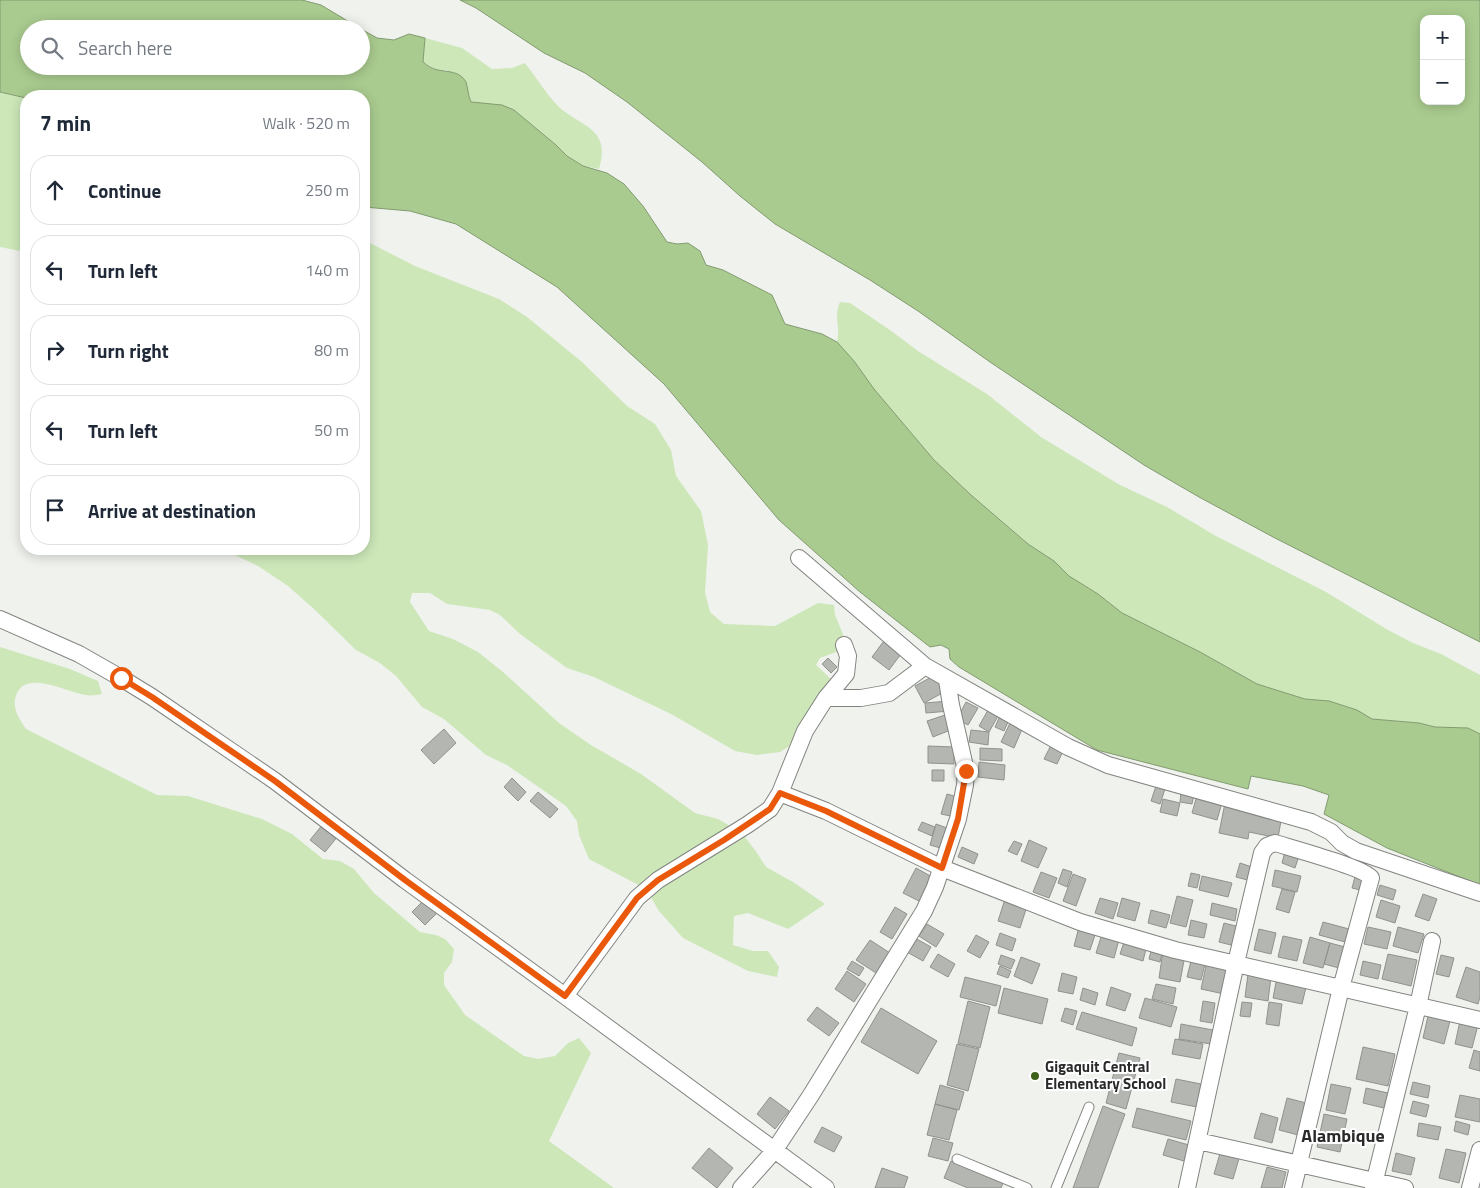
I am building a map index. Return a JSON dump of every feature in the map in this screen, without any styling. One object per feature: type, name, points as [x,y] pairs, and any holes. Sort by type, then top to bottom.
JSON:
[{"type":"street","points":[[798,558],[925,666],[1068,748],[1108,765],[1310,822],[1331,832],[1342,843],[1356,852],[1480,893]]},
{"type":"street","points":[[0,619],[79,654],[152,697],[275,781],[405,880],[826,1188]]},
{"type":"street","points":[[565,996],[637,898],[658,880],[770,809],[780,793],[805,731],[826,698],[846,674],[848,656],[844,645]]},
{"type":"street","points":[[826,698],[861,698],[889,693],[925,666]]},
{"type":"street","points":[[741,1188],[774,1151],[850,1034],[924,911],[942,868],[958,819],[966,771],[947,680]]},
{"type":"street","points":[[780,793],[826,811],[942,868],[1080,922],[1175,950],[1480,1020]]},
{"type":"street","points":[[1187,1188],[1262,853],[1267,846],[1276,843],[1354,868],[1370,876],[1293,1188]]},
{"type":"street","points":[[1374,1185],[1432,941]]},
{"type":"street","points":[[1198,1141],[1299,1164],[1374,1185],[1405,1188]]},
{"type":"street","points":[[1470,1188],[1480,1150]]},
{"type":"lane","points":[[1056,1188],[1089,1107]]},
{"type":"lane","points":[[957,1159],[1026,1188]]},
{"type":"shaded area","points":[[0,0],[302,0],[321,5],[346,20],[20,20],[20,75],[370,75],[370,34],[377,38],[394,40],[409,34],[425,38],[423,62],[434,69],[454,73],[463,78],[466,82],[471,102],[502,105],[514,110],[567,156],[583,166],[607,173],[624,184],[643,206],[667,242],[677,244],[688,243],[700,251],[706,265],[723,270],[772,295],[785,324],[822,334],[837,342],[934,460],[1028,544],[1054,561],[1069,576],[1098,594],[1122,613],[1200,652],[1257,684],[1305,699],[1329,701],[1357,710],[1372,719],[1419,723],[1435,727],[1468,728],[1480,734],[1480,885],[1387,848],[1324,814],[1329,795],[1303,786],[1251,776],[1248,789],[1097,750],[959,667],[950,659],[949,649],[941,645],[930,647],[860,592],[779,520],[664,384],[557,287],[456,224],[410,211],[370,208],[370,90],[20,90],[20,97],[0,92]]},
{"type":"shaded area","points":[[460,0],[1480,0],[1480,642],[1273,537],[1144,465],[990,362],[918,311],[870,280],[775,224],[627,102],[585,73],[544,53],[476,8]]},
{"type":"shaded area","points":[[425,38],[462,48],[492,69],[512,68],[525,63],[559,107],[592,130],[598,137],[602,155],[599,169],[583,166],[567,156],[556,145],[482,104],[471,102],[467,93],[466,83],[446,70],[436,70],[423,62]]},
{"type":"shaded area","points":[[0,92],[20,97],[20,251],[0,247]]},
{"type":"shaded area","points":[[370,243],[415,266],[499,299],[527,317],[582,362],[627,406],[655,424],[671,450],[676,476],[701,511],[708,545],[705,592],[710,612],[724,624],[775,626],[818,603],[834,605],[835,615],[845,639],[839,651],[820,658],[816,665],[831,679],[809,718],[788,747],[780,752],[757,755],[735,751],[673,715],[594,677],[567,668],[520,634],[500,615],[490,610],[447,604],[430,593],[412,593],[410,602],[429,631],[453,639],[478,652],[559,723],[591,745],[641,774],[695,813],[718,819],[742,833],[766,867],[793,882],[825,904],[788,929],[748,913],[734,916],[733,945],[753,951],[768,951],[779,967],[777,977],[748,971],[683,938],[659,911],[646,889],[589,859],[579,835],[577,821],[566,806],[507,765],[486,755],[444,719],[422,707],[396,676],[380,663],[356,650],[288,586],[258,566],[235,555],[370,555]]},
{"type":"shaded area","points":[[840,302],[850,303],[918,351],[987,394],[1041,437],[1120,485],[1167,507],[1216,536],[1326,592],[1388,630],[1413,643],[1441,654],[1480,675],[1480,734],[1468,728],[1435,727],[1419,723],[1372,719],[1357,710],[1329,701],[1305,699],[1257,684],[1200,652],[1122,613],[1098,594],[1069,576],[1054,561],[1028,544],[934,460],[837,342],[837,313]]},
{"type":"shaded area","points":[[0,647],[70,669],[98,681],[102,694],[94,695],[39,683],[30,683],[22,686],[15,698],[15,707],[26,729],[157,795],[188,796],[262,819],[292,834],[323,859],[340,861],[354,869],[374,893],[420,932],[445,939],[454,949],[452,962],[444,973],[444,985],[465,1015],[524,1056],[538,1059],[555,1056],[568,1043],[579,1038],[591,1053],[549,1141],[614,1188],[0,1188]]},
{"type":"building","points":[[886,638],[904,650],[889,670],[872,657]]},
{"type":"building","points":[[828,658],[837,667],[831,673],[822,664]]},
{"type":"building","points":[[937,674],[946,691],[924,703],[915,686]]},
{"type":"building","points":[[949,701],[950,711],[926,713],[925,703]]},
{"type":"building","points":[[966,702],[978,708],[968,725],[957,719]]},
{"type":"building","points":[[988,710],[998,716],[989,732],[979,726]]},
{"type":"building","points":[[948,714],[953,729],[933,737],[927,721]]},
{"type":"building","points":[[999,718],[1008,722],[1004,731],[995,727]]},
{"type":"building","points":[[1011,721],[1023,727],[1014,748],[1001,742]]},
{"type":"building","points":[[444,729],[456,743],[434,764],[421,750]]},
{"type":"building","points":[[971,730],[989,732],[988,745],[969,742]]},
{"type":"building","points":[[1052,743],[1064,749],[1057,764],[1044,759]]},
{"type":"building","points":[[928,746],[954,747],[954,764],[928,763]]},
{"type":"building","points":[[980,748],[1002,749],[1002,761],[980,760]]},
{"type":"building","points":[[979,762],[1005,765],[1004,780],[978,777]]},
{"type":"building","points":[[932,770],[944,770],[944,781],[932,781]]},
{"type":"building","points":[[512,778],[526,792],[518,801],[504,787]]},
{"type":"building","points":[[1156,786],[1165,789],[1160,804],[1151,801]]},
{"type":"building","points":[[538,792],[558,809],[550,818],[530,801]]},
{"type":"building","points":[[1198,792],[1223,799],[1217,820],[1192,813]]},
{"type":"building","points":[[1181,793],[1194,795],[1192,804],[1180,802]]},
{"type":"building","points":[[947,794],[961,798],[955,817],[941,814]]},
{"type":"building","points":[[1163,799],[1180,803],[1177,816],[1160,812]]},
{"type":"building","points":[[1225,803],[1282,815],[1278,838],[1249,832],[1248,839],[1219,833]]},
{"type":"building","points":[[922,822],[935,827],[932,836],[918,830]]},
{"type":"building","points":[[323,824],[338,836],[325,852],[310,840]]},
{"type":"building","points":[[936,824],[950,829],[944,849],[930,845]]},
{"type":"building","points":[[1029,840],[1047,848],[1038,868],[1021,861]]},
{"type":"building","points":[[1014,841],[1022,844],[1017,855],[1008,851]]},
{"type":"building","points":[[962,847],[978,854],[974,864],[958,857]]},
{"type":"building","points":[[1286,848],[1300,853],[1295,868],[1282,863]]},
{"type":"building","points":[[1240,863],[1255,868],[1251,881],[1236,877]]},
{"type":"building","points":[[916,868],[934,878],[921,902],[903,893]]},
{"type":"building","points":[[1063,869],[1072,872],[1067,887],[1058,883]]},
{"type":"building","points":[[1275,870],[1301,876],[1297,892],[1272,886]]},
{"type":"building","points":[[1041,872],[1057,878],[1049,898],[1033,892]]},
{"type":"building","points":[[1191,873],[1200,875],[1197,888],[1188,886]]},
{"type":"building","points":[[1356,873],[1368,876],[1364,891],[1352,888]]},
{"type":"building","points":[[1073,874],[1086,879],[1076,906],[1063,901]]},
{"type":"building","points":[[1202,876],[1232,883],[1228,897],[1199,890]]},
{"type":"building","points":[[1380,885],[1396,890],[1393,900],[1377,895]]},
{"type":"building","points":[[1282,889],[1295,892],[1289,913],[1276,909]]},
{"type":"building","points":[[1423,894],[1437,899],[1429,921],[1415,916]]},
{"type":"building","points":[[1006,896],[1028,903],[1020,928],[998,921]]},
{"type":"building","points":[[1177,896],[1193,900],[1186,927],[1170,923]]},
{"type":"building","points":[[1100,898],[1118,903],[1113,919],[1095,913]]},
{"type":"building","points":[[1122,898],[1140,903],[1135,921],[1117,916]]},
{"type":"building","points":[[425,899],[438,912],[425,925],[412,912]]},
{"type":"building","points":[[1381,900],[1400,906],[1395,923],[1376,917]]},
{"type":"building","points":[[1212,903],[1237,909],[1235,921],[1210,915]]},
{"type":"building","points":[[895,907],[907,914],[892,939],[880,932]]},
{"type":"building","points":[[1151,910],[1170,915],[1166,928],[1148,923]]},
{"type":"building","points":[[1191,920],[1207,924],[1204,938],[1188,935]]},
{"type":"building","points":[[1323,922],[1349,929],[1345,942],[1319,935]]},
{"type":"building","points":[[1224,923],[1240,927],[1235,946],[1219,942]]},
{"type":"building","points":[[927,924],[944,934],[936,947],[919,936]]},
{"type":"building","points":[[1079,927],[1096,932],[1090,950],[1074,946]]},
{"type":"building","points":[[1368,927],[1391,932],[1387,949],[1364,944]]},
{"type":"building","points":[[1398,927],[1424,934],[1418,953],[1393,946]]},
{"type":"building","points":[[1259,929],[1276,933],[1271,954],[1254,950]]},
{"type":"building","points":[[1103,931],[1120,936],[1114,958],[1096,953]]},
{"type":"building","points":[[1000,933],[1016,939],[1012,951],[996,945]]},
{"type":"building","points":[[976,935],[989,942],[980,958],[967,951]]},
{"type":"building","points":[[1283,936],[1302,940],[1297,961],[1278,957]]},
{"type":"building","points":[[1310,937],[1330,943],[1323,968],[1303,963]]},
{"type":"building","points":[[915,938],[931,947],[923,961],[907,952]]},
{"type":"building","points":[[1125,939],[1147,945],[1143,961],[1120,954]]},
{"type":"building","points":[[870,940],[890,953],[876,973],[856,960]]},
{"type":"building","points":[[1330,943],[1345,947],[1339,968],[1324,964]]},
{"type":"building","points":[[1152,947],[1163,950],[1160,962],[1149,959]]},
{"type":"building","points":[[1163,951],[1185,955],[1180,982],[1159,978]]},
{"type":"building","points":[[938,954],[955,964],[948,977],[930,967]]},
{"type":"building","points":[[1388,954],[1417,960],[1411,986],[1382,979]]},
{"type":"building","points":[[1001,955],[1015,960],[1011,969],[998,964]]},
{"type":"building","points":[[1441,955],[1454,958],[1449,977],[1436,974]]},
{"type":"building","points":[[1021,957],[1040,964],[1032,984],[1014,976]]},
{"type":"building","points":[[1192,957],[1206,960],[1201,980],[1187,977]]},
{"type":"building","points":[[852,961],[864,968],[859,976],[847,969]]},
{"type":"building","points":[[1207,961],[1230,966],[1224,994],[1201,989]]},
{"type":"building","points":[[1363,961],[1381,965],[1378,979],[1360,975]]},
{"type":"building","points":[[1000,966],[1011,971],[1008,978],[997,974]]},
{"type":"building","points":[[1466,967],[1480,972],[1480,997],[1478,1004],[1456,997]]},
{"type":"building","points":[[847,971],[866,984],[854,1002],[835,989]]},
{"type":"building","points":[[1062,973],[1077,977],[1073,994],[1058,991]]},
{"type":"building","points":[[1248,974],[1271,977],[1268,1001],[1245,997]]},
{"type":"building","points":[[965,977],[1001,986],[996,1006],[960,997]]},
{"type":"building","points":[[1277,977],[1307,983],[1302,1004],[1273,998]]},
{"type":"building","points":[[1156,984],[1176,988],[1173,1004],[1152,999]]},
{"type":"building","points":[[1111,987],[1131,994],[1125,1011],[1106,1005]]},
{"type":"building","points":[[1004,988],[1048,999],[1042,1024],[998,1013]]},
{"type":"building","points":[[1083,988],[1098,993],[1095,1005],[1080,1000]]},
{"type":"building","points":[[1145,998],[1177,1007],[1171,1027],[1139,1018]]},
{"type":"building","points":[[968,1001],[990,1007],[980,1048],[958,1043]]},
{"type":"building","points":[[1203,1001],[1215,1003],[1212,1023],[1200,1021]]},
{"type":"building","points":[[1242,1002],[1252,1003],[1250,1017],[1240,1016]]},
{"type":"building","points":[[1269,1002],[1282,1004],[1279,1026],[1266,1024]]},
{"type":"building","points":[[817,1007],[839,1023],[829,1036],[807,1020]]},
{"type":"building","points":[[881,1008],[937,1041],[918,1074],[861,1042]]},
{"type":"building","points":[[1065,1008],[1077,1011],[1073,1025],[1061,1021]]},
{"type":"building","points":[[1082,1012],[1137,1028],[1132,1046],[1076,1029]]},
{"type":"building","points":[[1428,1016],[1450,1021],[1444,1044],[1423,1038]]},
{"type":"building","points":[[1460,1021],[1478,1025],[1472,1048],[1455,1044]]},
{"type":"building","points":[[1181,1024],[1213,1030],[1211,1044],[1179,1039]]},
{"type":"building","points":[[1175,1039],[1203,1044],[1200,1059],[1172,1054]]},
{"type":"building","points":[[957,1044],[979,1049],[968,1091],[947,1085]]},
{"type":"building","points":[[1363,1047],[1395,1054],[1388,1086],[1356,1079]]},
{"type":"building","points":[[1474,1050],[1480,1052],[1480,1071],[1469,1068]]},
{"type":"building","points":[[1119,1053],[1140,1058],[1126,1109],[1106,1103]]},
{"type":"building","points":[[1176,1079],[1201,1084],[1197,1107],[1171,1102]]},
{"type":"building","points":[[1413,1082],[1430,1086],[1428,1098],[1410,1094]]},
{"type":"building","points":[[1331,1084],[1351,1088],[1345,1114],[1326,1110]]},
{"type":"building","points":[[940,1085],[964,1092],[959,1110],[935,1104]]},
{"type":"building","points":[[1366,1088],[1388,1093],[1384,1108],[1363,1103]]},
{"type":"building","points":[[1460,1095],[1480,1099],[1480,1122],[1455,1117]]},
{"type":"building","points":[[770,1097],[789,1111],[775,1129],[757,1114]]},
{"type":"building","points":[[1287,1098],[1306,1103],[1298,1135],[1279,1130]]},
{"type":"building","points":[[1413,1101],[1429,1105],[1426,1117],[1410,1113]]},
{"type":"building","points":[[935,1104],[957,1110],[949,1140],[927,1135]]},
{"type":"building","points":[[1103,1106],[1125,1114],[1098,1188],[1073,1188]]},
{"type":"building","points":[[1137,1108],[1191,1121],[1186,1140],[1132,1127]]},
{"type":"building","points":[[1261,1113],[1278,1118],[1272,1143],[1254,1138]]},
{"type":"building","points":[[1324,1114],[1347,1119],[1340,1152],[1317,1147]]},
{"type":"building","points":[[1456,1121],[1470,1125],[1468,1135],[1454,1131]]},
{"type":"building","points":[[1419,1123],[1441,1127],[1438,1140],[1417,1136]]},
{"type":"building","points":[[822,1127],[842,1137],[834,1152],[814,1142]]},
{"type":"building","points":[[933,1138],[953,1143],[948,1161],[928,1156]]},
{"type":"building","points":[[1168,1139],[1189,1145],[1184,1161],[1163,1155]]},
{"type":"building","points":[[709,1148],[733,1168],[717,1188],[692,1168]]},
{"type":"building","points":[[1446,1149],[1466,1153],[1459,1183],[1439,1178]]},
{"type":"building","points":[[1221,1150],[1240,1155],[1233,1179],[1214,1174]]},
{"type":"building","points":[[1396,1153],[1415,1158],[1411,1175],[1392,1171]]},
{"type":"building","points":[[951,1161],[1003,1183],[1001,1188],[968,1188],[944,1178]]},
{"type":"building","points":[[1267,1167],[1286,1172],[1282,1188],[1261,1188]]},
{"type":"building","points":[[882,1168],[908,1177],[904,1188],[875,1188]]},
{"type":"place","name":"Gigaquit Central Elementary School","points":[[1035,1076]]},
{"type":"district","name":"Alambique","points":[[1343,1136]]},
{"type":"route","points":[[121,678],[275,781],[405,880],[565,996],[637,898],[658,880],[724,840],[770,809],[780,793],[826,811],[942,868],[958,819],[966,771]]}]
